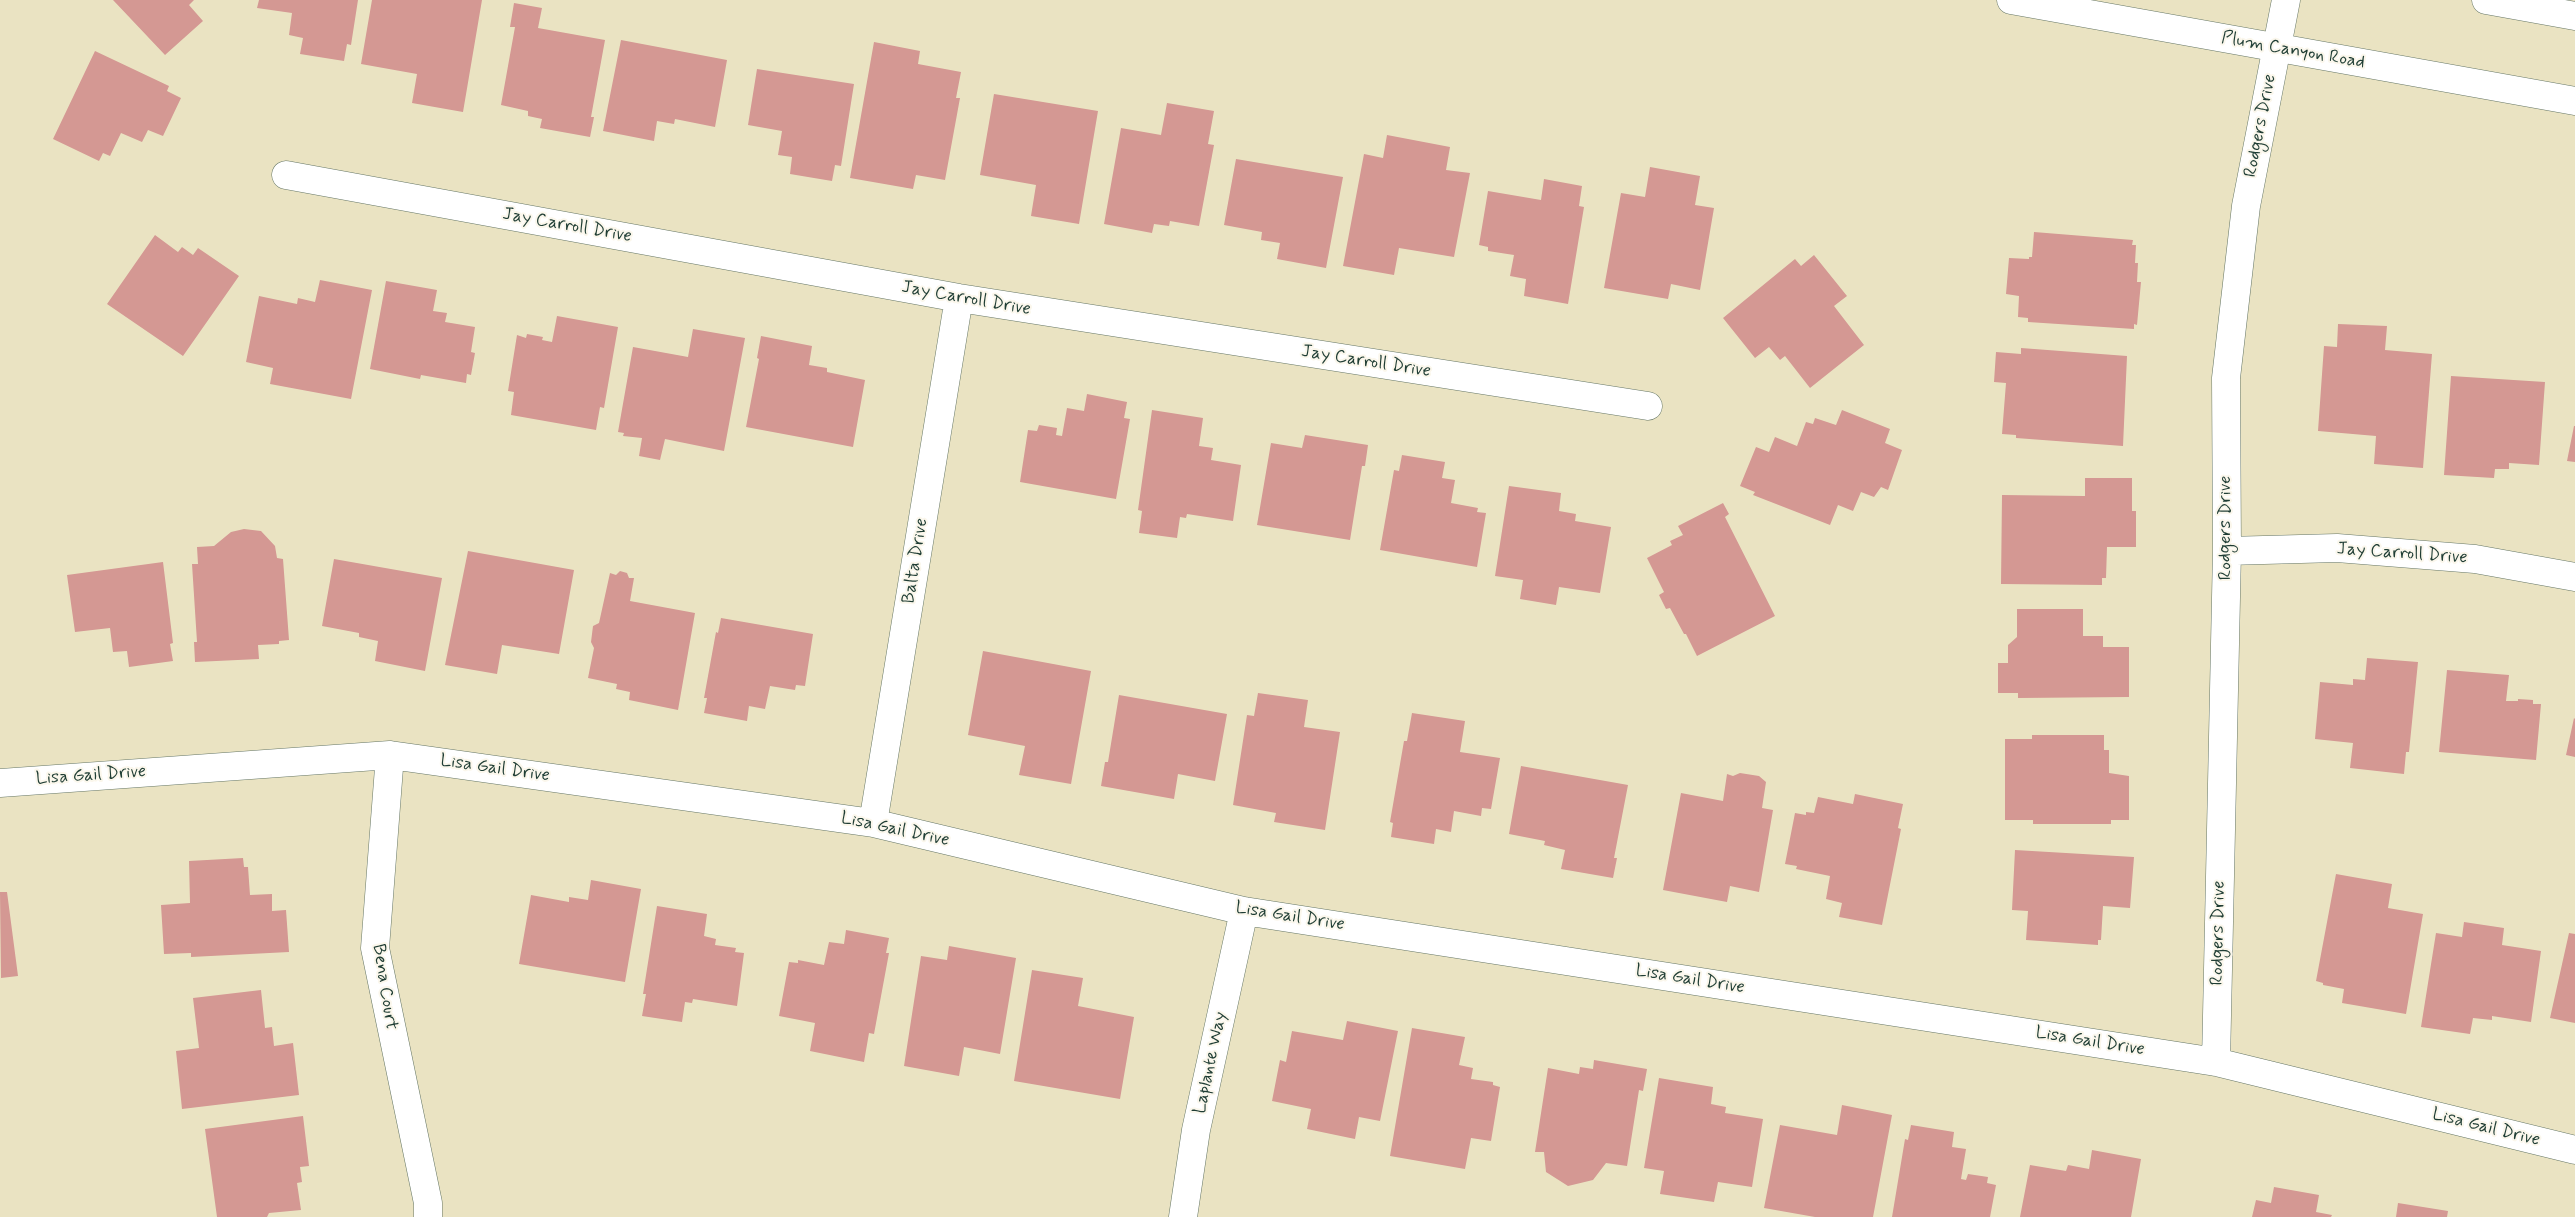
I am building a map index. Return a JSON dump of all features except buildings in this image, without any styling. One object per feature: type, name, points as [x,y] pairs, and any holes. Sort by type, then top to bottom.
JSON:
[{"type":"street","name":"Plum Canyon Road","points":[[2011,0],[2575,101]]},
{"type":"street","name":"Rodgers Drive","points":[[2216,1062],[2227,551],[2226,378],[2246,206],[2286,0]]},
{"type":"street","points":[[2486,0],[2575,16]]},
{"type":"street","name":"Jay Carroll Drive","points":[[286,175],[959,298],[1648,406]]},
{"type":"street","name":"Balta Drive","points":[[873,823],[959,298]]},
{"type":"street","name":"Jay Carroll Drive","points":[[2227,551],[2337,548],[2475,558],[2575,577]]},
{"type":"street","name":"Lisa Gail Drive","points":[[0,783],[390,754],[873,823],[1244,911],[2216,1062],[2575,1150]]},
{"type":"street","name":"Bena Court","points":[[390,754],[375,948],[428,1203],[428,1217]]},
{"type":"street","name":"Laplante Way","points":[[1183,1217],[1196,1130],[1244,911]]}]
